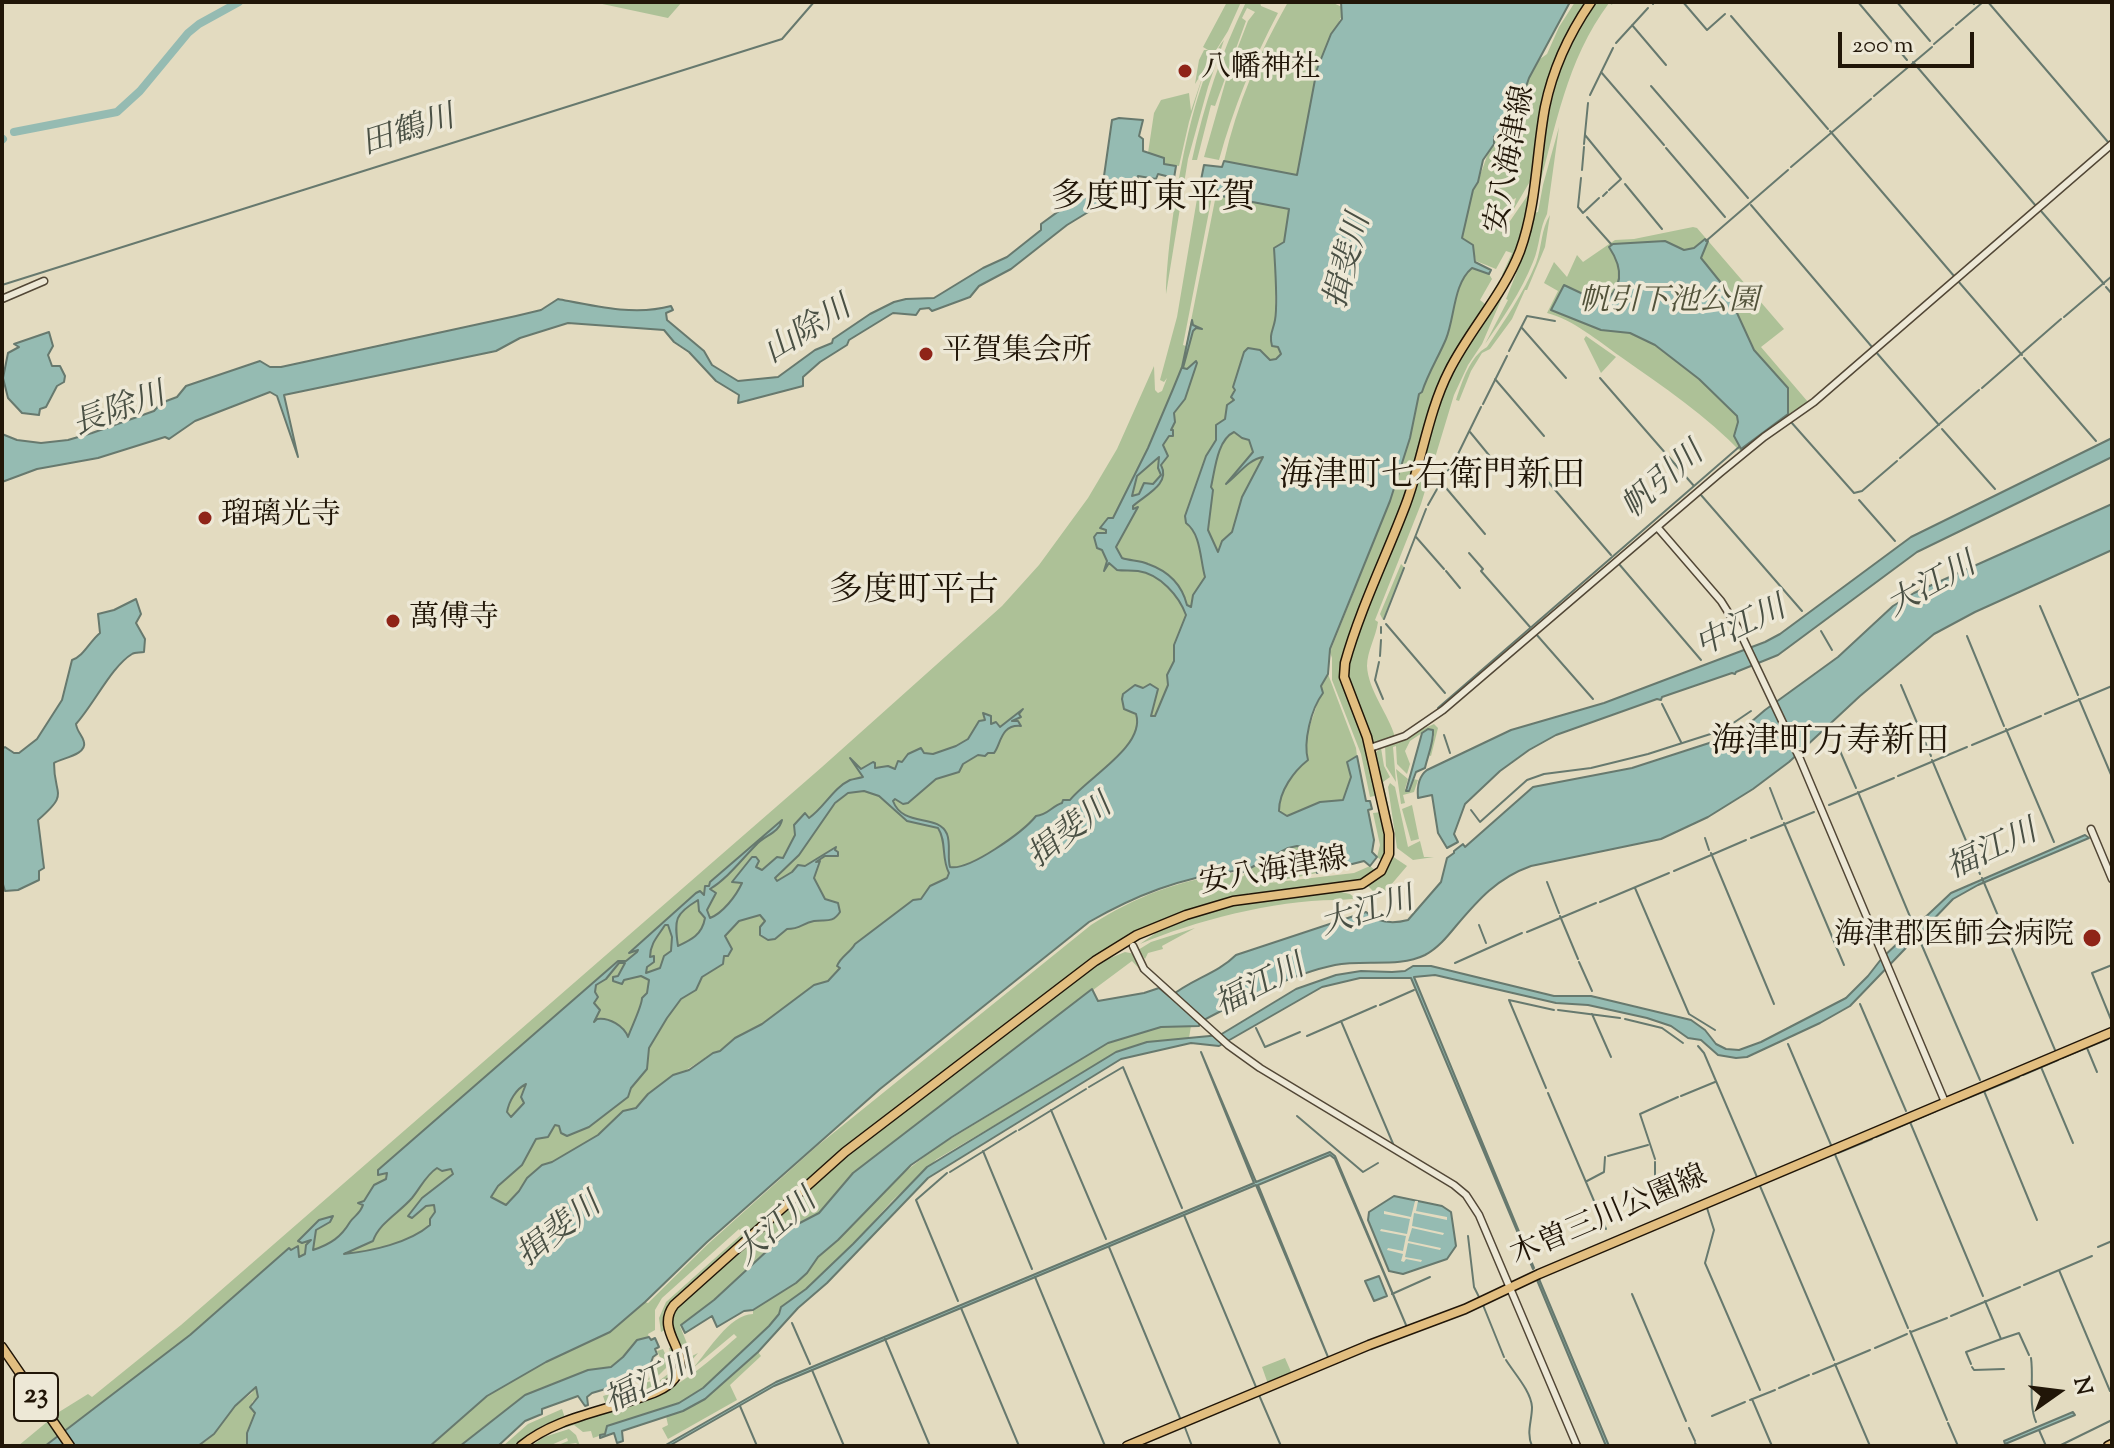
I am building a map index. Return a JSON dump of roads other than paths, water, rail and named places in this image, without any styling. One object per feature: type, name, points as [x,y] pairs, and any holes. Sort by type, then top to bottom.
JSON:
[{"type":"main road","name":"安八海津線","points":[[521,1446],[552,1427],[650,1394],[671,1383],[681,1366],[667,1325],[669,1312],[674,1305],[845,1152],[1095,961],[1137,935],[1208,908],[1281,894],[1356,885],[1373,879],[1385,866],[1390,848],[1370,748],[1344,677],[1347,657],[1406,502],[1443,385],[1455,359],[1499,292],[1520,252],[1533,201],[1545,106],[1567,41],[1591,2]]},
{"type":"main road","name":"木曽三川公園線","points":[[1127,1446],[1369,1345],[1465,1309],[1509,1287],[2112,1032]]},
{"type":"main road","name":"23","points":[[2,1347],[70,1446]]},
{"type":"street","points":[[1370,748],[1405,736],[1443,710],[1764,437],[1814,402],[2112,144]]},
{"type":"street","points":[[2,299],[44,281]]},
{"type":"street","points":[[1658,528],[1721,601],[1746,645],[1800,759],[1945,1102]]},
{"type":"street","points":[[2091,829],[2112,879]]},
{"type":"street","points":[[1133,946],[1144,969],[1228,1045],[1281,1083],[1460,1189],[1479,1215],[1577,1446]]},
{"type":"water","name":"揖斐川","points":[[1341,2],[1570,2],[1529,78],[1521,101],[1512,117],[1494,137],[1494,144],[1483,160],[1462,238],[1473,245],[1475,262],[1491,270],[1489,274],[1472,268],[1461,283],[1446,339],[1419,394],[1410,438],[1390,501],[1330,649],[1328,674],[1321,686],[1323,693],[1309,726],[1308,760],[1288,782],[1280,804],[1279,811],[1287,816],[1320,802],[1343,800],[1351,777],[1347,762],[1357,756],[1366,801],[1370,801],[1372,809],[1368,810],[1374,840],[1372,852],[1377,857],[1370,866],[1364,861],[1317,873],[1316,870],[1336,864],[1337,859],[1332,852],[1297,846],[1239,874],[1234,871],[1214,874],[1159,889],[1089,922],[880,1089],[610,1332],[546,1362],[487,1396],[430,1446],[247,1446],[247,1433],[255,1413],[250,1407],[258,1397],[256,1387],[235,1406],[214,1434],[198,1446],[45,1446],[190,1335],[289,1248],[298,1246],[299,1257],[305,1254],[306,1245],[311,1240],[298,1241],[319,1220],[333,1216],[330,1222],[316,1230],[313,1250],[339,1236],[363,1205],[358,1203],[364,1201],[374,1185],[386,1179],[387,1173],[378,1175],[378,1170],[618,961],[626,961],[637,952],[629,953],[696,893],[700,891],[704,895],[705,886],[709,886],[782,820],[775,831],[710,889],[716,893],[707,910],[710,918],[720,912],[742,883],[732,882],[752,857],[756,857],[759,861],[756,867],[762,870],[777,857],[783,858],[795,835],[794,825],[805,813],[809,818],[844,784],[863,777],[850,758],[861,769],[873,762],[875,768],[888,766],[895,769],[898,761],[902,762],[908,754],[921,748],[924,753],[933,754],[968,739],[979,721],[985,720],[983,713],[991,716],[991,724],[996,722],[1000,727],[1023,709],[1019,714],[1021,717],[1012,721],[1018,721],[1021,726],[1014,726],[1005,732],[994,753],[978,755],[963,764],[959,772],[936,779],[908,803],[893,801],[904,815],[943,828],[948,838],[950,867],[959,867],[995,849],[1036,816],[1063,800],[1070,800],[1113,761],[1132,738],[1137,726],[1136,714],[1124,709],[1123,694],[1135,685],[1143,688],[1150,684],[1158,689],[1151,716],[1155,716],[1168,685],[1167,675],[1174,661],[1174,645],[1186,615],[1174,594],[1154,576],[1117,570],[1109,563],[1104,571],[1107,561],[1102,550],[1097,548],[1094,537],[1097,533],[1106,533],[1100,528],[1108,518],[1113,518],[1148,448],[1182,367],[1192,320],[1193,325],[1202,329],[1193,331],[1183,368],[1197,363],[1185,399],[1174,413],[1173,436],[1169,436],[1163,445],[1168,456],[1161,465],[1163,478],[1133,506],[1133,509],[1138,507],[1116,547],[1122,558],[1145,563],[1168,575],[1191,607],[1193,595],[1205,577],[1197,540],[1185,516],[1206,456],[1216,440],[1216,425],[1225,419],[1227,405],[1234,400],[1231,397],[1235,390],[1233,387],[1244,352],[1248,348],[1260,350],[1270,360],[1281,354],[1278,347],[1272,346],[1271,338],[1276,304],[1274,248],[1284,242],[1289,209],[1216,195],[1217,189],[1200,185],[1204,165],[1222,167],[1224,161],[1297,175],[1317,69],[1331,34],[1342,19]],"holes":[[[1234,432],[1249,440],[1253,452],[1226,484],[1248,464],[1263,457],[1242,497],[1232,532],[1222,541],[1218,552],[1208,530],[1211,487],[1224,442]],[[1159,457],[1161,475],[1153,484],[1144,483],[1139,494],[1132,496],[1137,476]],[[864,791],[879,796],[907,821],[938,828],[949,873],[947,878],[930,886],[921,899],[913,900],[855,944],[828,981],[814,985],[762,1024],[735,1038],[689,1070],[673,1075],[648,1094],[636,1108],[623,1111],[598,1135],[542,1165],[527,1178],[506,1205],[491,1197],[498,1186],[522,1165],[536,1139],[548,1137],[555,1125],[567,1136],[589,1127],[628,1097],[631,1088],[647,1069],[649,1048],[667,1018],[681,999],[696,990],[702,977],[723,964],[724,956],[728,956],[732,949],[725,936],[739,921],[760,915],[765,921],[760,927],[760,935],[768,940],[775,939],[787,929],[837,916],[840,912],[838,903],[825,899],[814,878],[820,861],[816,862],[825,856],[838,856],[836,847],[805,866],[798,865],[777,881],[775,878],[799,855],[835,803],[848,793]],[[698,900],[699,911],[705,918],[704,924],[699,933],[678,946],[677,923],[685,909]],[[668,925],[672,937],[671,951],[664,956],[660,968],[646,973],[647,967],[654,962],[654,956],[650,957],[653,943]],[[619,963],[625,963],[613,981],[622,984],[624,980],[641,976],[649,980],[647,993],[642,998],[628,1037],[620,1026],[611,1021],[597,1019],[594,1022],[600,1010],[594,1003],[598,997],[596,985],[606,979]],[[526,1084],[521,1097],[524,1103],[511,1117],[508,1108],[519,1089]],[[437,1168],[442,1171],[451,1169],[453,1174],[422,1198],[408,1216],[412,1218],[426,1206],[434,1205],[430,1225],[412,1237],[390,1245],[344,1254],[373,1241],[380,1229],[412,1198]]]},
{"type":"water","points":[[1112,120],[1143,120],[1139,136],[1143,139],[1143,151],[1164,158],[1164,164],[1176,166],[1174,178],[1158,174],[1156,179],[1138,176],[1136,186],[1114,190],[1108,200],[1067,225],[1011,269],[979,286],[970,297],[932,311],[929,308],[920,309],[916,315],[893,313],[820,362],[803,377],[803,386],[738,403],[739,395],[716,381],[664,330],[568,323],[520,338],[496,351],[284,395],[298,457],[277,396],[270,392],[195,421],[169,439],[165,437],[98,458],[37,469],[2,482],[2,434],[17,440],[41,443],[68,440],[154,411],[161,403],[177,397],[186,386],[260,361],[270,367],[281,367],[541,310],[558,299],[629,310],[671,306],[673,310],[666,313],[667,320],[704,351],[712,365],[738,381],[778,377],[815,350],[832,343],[833,339],[870,314],[906,299],[934,298],[1007,257],[1041,230],[1041,224],[1055,213],[1078,199],[1102,190]]},
{"type":"water","name":"帆引下池公園","points":[[1705,239],[1708,241],[1701,258],[1726,289],[1754,350],[1788,388],[1788,414],[1741,449],[1734,436],[1737,416],[1699,379],[1655,345],[1630,333],[1601,330],[1551,310],[1564,285],[1602,303],[1609,297],[1619,277],[1617,262],[1609,247],[1613,244],[1665,241],[1684,250],[1694,248]]},
{"type":"water","points":[[49,332],[53,346],[48,355],[52,366],[60,366],[65,376],[64,382],[57,386],[39,415],[22,413],[8,398],[3,378],[8,353],[19,347],[14,344]]},
{"type":"water","points":[[2112,438],[2112,457],[1917,552],[1778,655],[1735,674],[1556,735],[1529,750],[1500,771],[1465,804],[1454,834],[1458,842],[1447,848],[1438,833],[1432,795],[1418,798],[1419,782],[1427,770],[1511,730],[1604,703],[1765,642],[1911,537]]},
{"type":"water","points":[[2112,504],[2112,550],[1934,634],[1860,696],[1789,762],[1708,817],[1661,839],[1519,871],[1489,891],[1438,946],[1415,959],[1346,963],[1318,969],[1249,997],[1200,1022],[1199,1026],[1161,1027],[1108,1043],[911,1165],[796,1283],[753,1310],[744,1311],[717,1327],[712,1316],[685,1333],[681,1325],[714,1300],[794,1226],[819,1213],[853,1173],[1092,989],[1098,1001],[1159,988],[1170,997],[1236,955],[1366,912],[1386,922],[1408,920],[1441,882],[1447,858],[1463,844],[1465,847],[1533,787],[1632,768],[1737,734],[1838,657],[1893,606],[1914,593]]},
{"type":"water","points":[[136,599],[141,614],[136,623],[145,639],[144,652],[132,654],[117,667],[76,724],[84,742],[82,750],[54,763],[57,799],[38,820],[44,868],[39,871],[39,880],[18,890],[5,891],[2,881],[2,749],[5,747],[19,753],[37,739],[62,700],[72,660],[80,656],[100,633],[98,614]]},
{"type":"water","points":[[1433,730],[1433,735],[1425,768],[1416,772],[1409,791],[1406,791],[1422,733]]},
{"type":"water","points":[[2085,835],[2089,838],[1978,885],[1953,899],[1850,1006],[1747,1057],[1718,1055],[1701,1040],[1688,1038],[1671,1026],[1647,1018],[1588,1005],[1556,1003],[1435,975],[1414,977],[1533,1269],[1411,978],[1360,978],[1322,987],[1219,1046],[1191,1043],[1121,1059],[928,1178],[758,1352],[705,1399],[683,1411],[622,1431],[623,1441],[617,1443],[614,1433],[600,1438],[607,1426],[679,1403],[703,1388],[769,1326],[781,1307],[806,1289],[853,1244],[927,1167],[1116,1052],[1147,1042],[1220,1035],[1296,989],[1336,975],[1361,971],[1405,971],[1413,966],[1431,966],[1554,996],[1591,996],[1691,1020],[1705,1030],[1716,1044],[1739,1050],[1761,1042],[1846,998],[1882,958],[1951,893]]},
{"type":"water","points":[[1201,1052],[1256,1182],[1330,1152],[1335,1156],[1406,1325],[1335,1159],[1330,1155],[1258,1185],[1328,1357],[1256,1185],[774,1386],[664,1446],[776,1382],[1254,1183]]},
{"type":"water","points":[[1394,1196],[1442,1206],[1451,1212],[1456,1246],[1447,1259],[1403,1274],[1389,1271],[1368,1220],[1369,1212]]},
{"type":"water","points":[[1379,1276],[1387,1296],[1374,1301],[1365,1281]]},
{"type":"water","points":[[1539,1279],[1609,1446],[1606,1446]]},
{"type":"water","points":[[649,1337],[651,1340],[655,1338],[659,1347],[655,1349],[657,1354],[646,1377],[592,1393],[587,1397],[588,1405],[585,1406],[578,1396],[542,1409],[542,1414],[525,1421],[498,1446],[460,1446],[525,1395],[588,1370],[611,1367],[637,1340]]},
{"type":"water","points":[[2073,1412],[2075,1415],[2005,1444],[2004,1441]]},
{"type":"waterway","name":"長除川","points":[[14,132],[117,112],[140,91],[188,33],[239,2]]},
{"type":"waterway","name":"田鶴川","points":[[2,285],[782,39],[814,2]]},
{"type":"waterway","points":[[1683,2],[1707,30],[1725,14]]},
{"type":"waterway","points":[[1858,2],[1907,60]]},
{"type":"waterway","points":[[1897,2],[1930,41]]},
{"type":"waterway","points":[[1956,25],[1983,2]]},
{"type":"waterway","points":[[1988,2],[2108,142]]},
{"type":"waterway","points":[[1616,43],[1648,8]]},
{"type":"waterway","points":[[1731,16],[1828,129]]},
{"type":"waterway","points":[[1632,25],[1666,65]]},
{"type":"waterway","points":[[1934,44],[1953,28]]},
{"type":"waterway","points":[[1874,96],[1932,47]]},
{"type":"waterway","points":[[1590,95],[1613,48]]},
{"type":"waterway","points":[[1913,62],[2036,206]]},
{"type":"waterway","points":[[1601,72],[1664,145]]},
{"type":"waterway","points":[[1651,86],[1748,198]]},
{"type":"waterway","points":[[1791,167],[1871,99]]},
{"type":"waterway","points":[[1584,144],[1588,103]]},
{"type":"waterway","points":[[1830,131],[1954,276]]},
{"type":"waterway","points":[[1585,135],[1621,179],[1609,190]]},
{"type":"waterway","points":[[1582,170],[1584,147]]},
{"type":"waterway","points":[[1666,148],[1725,217]]},
{"type":"waterway","points":[[1706,241],[1788,170]]},
{"type":"waterway","points":[[1581,178],[1578,207],[1583,213]]},
{"type":"waterway","points":[[1625,184],[1662,229]]},
{"type":"waterway","points":[[1603,196],[1607,192]]},
{"type":"waterway","points":[[1584,212],[1599,198]]},
{"type":"waterway","points":[[1751,205],[1872,347]]},
{"type":"waterway","points":[[2041,211],[2104,284]]},
{"type":"waterway","points":[[1587,217],[1611,244]]},
{"type":"waterway","points":[[2064,317],[2112,276]]},
{"type":"waterway","points":[[1958,281],[2022,355]]},
{"type":"waterway","points":[[2106,287],[2112,294]]},
{"type":"waterway","points":[[1509,351],[1527,316],[1555,321]]},
{"type":"waterway","points":[[1982,388],[2061,319]]},
{"type":"waterway","points":[[1522,328],[1566,378]]},
{"type":"waterway","points":[[1876,352],[1939,425]]},
{"type":"waterway","points":[[1483,404],[1507,356]]},
{"type":"waterway","points":[[2024,358],[2096,441]]},
{"type":"waterway","points":[[1600,378],[1694,486]]},
{"type":"waterway","points":[[1495,379],[1544,436]]},
{"type":"waterway","points":[[1900,458],[1979,390]]},
{"type":"waterway","points":[[1457,456],[1481,407]]},
{"type":"waterway","points":[[1791,422],[1854,493],[1862,491],[1897,461]]},
{"type":"waterway","points":[[1942,429],[1995,489]]},
{"type":"waterway","points":[[1470,432],[1502,471]]},
{"type":"waterway","name":"帆引川","points":[[1438,708],[1739,447]]},
{"type":"waterway","points":[[1526,456],[1611,555]]},
{"type":"waterway","points":[[1443,479],[1455,459]]},
{"type":"waterway","points":[[1441,482],[1485,534]]},
{"type":"waterway","points":[[1428,505],[1441,482]]},
{"type":"waterway","name":"中江川","points":[[1701,495],[1802,611]]},
{"type":"waterway","points":[[1859,500],[1895,541]]},
{"type":"waterway","points":[[1405,563],[1426,509]]},
{"type":"waterway","points":[[1416,537],[1444,569]]},
{"type":"waterway","points":[[1469,553],[1530,627]]},
{"type":"waterway","name":"中江川","points":[[1619,564],[1701,660]]},
{"type":"waterway","points":[[1384,619],[1404,568]]},
{"type":"waterway","points":[[1446,571],[1460,588]]},
{"type":"waterway","points":[[2040,606],[2078,695]]},
{"type":"waterway","points":[[1386,624],[1445,693]]},
{"type":"waterway","points":[[1381,627],[1381,633]]},
{"type":"waterway","points":[[1821,631],[1832,650]]},
{"type":"waterway","points":[[1536,634],[1593,699]]},
{"type":"waterway","points":[[1967,636],[2004,726]]},
{"type":"waterway","points":[[1380,656],[1381,640]]},
{"type":"waterway","points":[[1379,662],[1375,680],[1383,699]]},
{"type":"waterway","points":[[1901,685],[1931,756]]},
{"type":"waterway","points":[[2045,714],[2112,686]]},
{"type":"waterway","points":[[2079,699],[2112,777]]},
{"type":"waterway","points":[[1662,704],[1681,742]]},
{"type":"waterway","points":[[1471,810],[1480,822],[1527,780],[1648,754],[1723,730],[1751,711]]},
{"type":"waterway","points":[[1972,745],[2041,716]]},
{"type":"waterway","name":"福江川","points":[[2006,729],[2054,842]]},
{"type":"waterway","points":[[1444,735],[1450,753]]},
{"type":"waterway","points":[[1837,744],[1856,788]]},
{"type":"waterway","points":[[1898,776],[1967,747]]},
{"type":"waterway","name":"福江川","points":[[1932,760],[1980,874]]},
{"type":"waterway","points":[[1829,805],[1894,778]]},
{"type":"waterway","points":[[1770,788],[1782,819]]},
{"type":"waterway","points":[[1858,792],[1911,919]]},
{"type":"waterway","points":[[1751,838],[1814,812]]},
{"type":"waterway","points":[[1784,823],[1844,965]]},
{"type":"waterway","points":[[1705,838],[1709,850]]},
{"type":"waterway","points":[[1674,871],[1746,840]]},
{"type":"waterway","points":[[1711,853],[1774,1004]]},
{"type":"waterway","points":[[1600,902],[1669,873]]},
{"type":"waterway","name":"福江川","points":[[1982,878],[2055,1050]]},
{"type":"waterway","points":[[1547,882],[1559,913]]},
{"type":"waterway","points":[[1635,888],[1689,1014],[1715,1030]]},
{"type":"waterway","points":[[1527,932],[1596,903]]},
{"type":"waterway","points":[[1560,916],[1578,959]]},
{"type":"waterway","points":[[1479,925],[1486,943]]},
{"type":"waterway","points":[[1455,963],[1522,933]]},
{"type":"waterway","points":[[1920,941],[1980,1080]]},
{"type":"waterway","points":[[1579,962],[1592,991]]},
{"type":"waterway","points":[[2112,965],[2092,973],[2112,1022]]},
{"type":"waterway","points":[[1380,1005],[1414,990]]},
{"type":"waterway","points":[[1509,1000],[1546,1088]]},
{"type":"waterway","points":[[1509,1000],[1554,1010]]},
{"type":"waterway","points":[[1860,1004],[1906,1111]]},
{"type":"waterway","points":[[1307,1036],[1376,1006]]},
{"type":"waterway","points":[[1558,1010],[1620,1018]]},
{"type":"waterway","points":[[1592,1014],[1611,1057]]},
{"type":"waterway","points":[[1625,1019],[1662,1028],[1683,1043]]},
{"type":"waterway","points":[[1341,1021],[1394,1146]]},
{"type":"waterway","name":"福江川","points":[[1256,1028],[1265,1047],[1300,1032]]},
{"type":"waterway","points":[[2062,1058],[2108,1039]]},
{"type":"waterway","points":[[1788,1044],[1831,1145]]},
{"type":"waterway","points":[[1698,1046],[1704,1053],[1757,1177]]},
{"type":"waterway","points":[[2087,1048],[2097,1072]]},
{"type":"waterway","points":[[2023,1075],[2058,1060]]},
{"type":"waterway","points":[[1089,1087],[1123,1067],[1182,1208]]},
{"type":"waterway","points":[[2041,1067],[2073,1143]]},
{"type":"waterway","points":[[1958,1102],[2019,1077]]},
{"type":"waterway","points":[[1681,1096],[1715,1082]]},
{"type":"waterway","points":[[1019,1130],[1086,1089]]},
{"type":"waterway","points":[[1984,1091],[2037,1220]]},
{"type":"waterway","points":[[1548,1093],[1606,1229]]},
{"type":"waterway","points":[[1655,1159],[1640,1114],[1678,1097]]},
{"type":"waterway","points":[[1051,1110],[1106,1239]]},
{"type":"waterway","points":[[1876,1137],[1936,1111]]},
{"type":"waterway","points":[[1297,1116],[1363,1172],[1378,1163]]},
{"type":"waterway","points":[[1910,1122],[1983,1296]]},
{"type":"waterway","points":[[950,1172],[1016,1131]]},
{"type":"waterway","points":[[1838,1153],[1872,1139]]},
{"type":"waterway","points":[[1608,1156],[1648,1145]]},
{"type":"waterway","points":[[983,1151],[1032,1269]]},
{"type":"waterway","points":[[1834,1152],[1908,1328]]},
{"type":"waterway","points":[[1587,1181],[1604,1172],[1605,1157]]},
{"type":"waterway","points":[[1655,1162],[1655,1180]]},
{"type":"waterway","points":[[947,1173],[916,1200],[958,1301]]},
{"type":"waterway","points":[[1656,1184],[1659,1203]]},
{"type":"waterway","points":[[1760,1186],[1834,1360]]},
{"type":"waterway","points":[[1707,1208],[1714,1230],[1705,1263],[1760,1390]]},
{"type":"waterway","points":[[1184,1215],[1256,1387]]},
{"type":"waterway","points":[[1468,1236],[1474,1287],[1479,1297]]},
{"type":"waterway","points":[[2098,1247],[2112,1241]]},
{"type":"waterway","points":[[1109,1247],[1180,1418]]},
{"type":"waterway","points":[[2024,1285],[2092,1256]]},
{"type":"waterway","points":[[2059,1270],[2110,1391]]},
{"type":"waterway","points":[[1035,1277],[1105,1446]]},
{"type":"waterway","points":[[1392,1294],[1430,1277]]},
{"type":"waterway","points":[[1951,1316],[2020,1287]]},
{"type":"waterway","points":[[1632,1294],[1686,1421]]},
{"type":"waterway","points":[[1985,1301],[2001,1339],[2019,1333],[2029,1355]]},
{"type":"waterway","points":[[1485,1303],[1483,1305],[1504,1357]]},
{"type":"waterway","points":[[961,1308],[1019,1446]]},
{"type":"waterway","points":[[1911,1332],[1947,1318]]},
{"type":"waterway","points":[[792,1323],[810,1364]]},
{"type":"waterway","points":[[1910,1331],[1947,1420]]},
{"type":"waterway","points":[[1875,1348],[1907,1334]]},
{"type":"waterway","points":[[885,1339],[930,1446]]},
{"type":"waterway","points":[[1971,1364],[1966,1352],[2001,1339]]},
{"type":"waterway","points":[[1813,1374],[1870,1350]]},
{"type":"waterway","points":[[2031,1358],[2032,1407],[2036,1422]]},
{"type":"waterway","points":[[1506,1360],[1531,1401],[1529,1436],[1532,1446]]},
{"type":"waterway","points":[[1835,1364],[1870,1446]]},
{"type":"waterway","points":[[1972,1367],[1974,1370],[2004,1369]]},
{"type":"waterway","points":[[812,1370],[844,1446]]},
{"type":"waterway","points":[[1779,1388],[1809,1375]]},
{"type":"waterway","points":[[1750,1400],[1775,1390]]},
{"type":"waterway","points":[[1259,1395],[1281,1446]]},
{"type":"waterway","points":[[1752,1399],[1772,1446]]},
{"type":"waterway","points":[[1712,1416],[1745,1402]]},
{"type":"waterway","points":[[740,1406],[757,1446]]},
{"type":"waterway","points":[[2059,1446],[2112,1420]]},
{"type":"waterway","points":[[1948,1423],[1958,1446]]},
{"type":"waterway","points":[[1184,1425],[1192,1446]]},
{"type":"waterway","points":[[1689,1428],[1695,1441]]},
{"type":"waterway","points":[[2039,1430],[2046,1446]]},
{"type":"place","name":"八幡神社","points":[[1185,71]]},
{"type":"place","name":"平賀集会所","points":[[926,354]]},
{"type":"place","name":"瑠璃光寺","points":[[205,518]]},
{"type":"place","name":"萬傅寺","points":[[393,621]]},
{"type":"place","name":"海津郡医師会病院","points":[[2092,938]]},
{"type":"district","name":"多度町東平賀","points":[[1153,201]]},
{"type":"district","name":"海津町七右衛門新田","points":[[1432,479]]},
{"type":"district","name":"多度町平古","points":[[914,594]]},
{"type":"district","name":"海津町万寿新田","points":[[1830,745]]},
{"type":"water label","name":"山除川","points":[[809,333]]},
{"type":"water label","name":"大江川","points":[[1933,588]]},
{"type":"water label","name":"大江川","points":[[1368,915]]},
{"type":"water label","name":"大江川","points":[[778,1230]]}]
